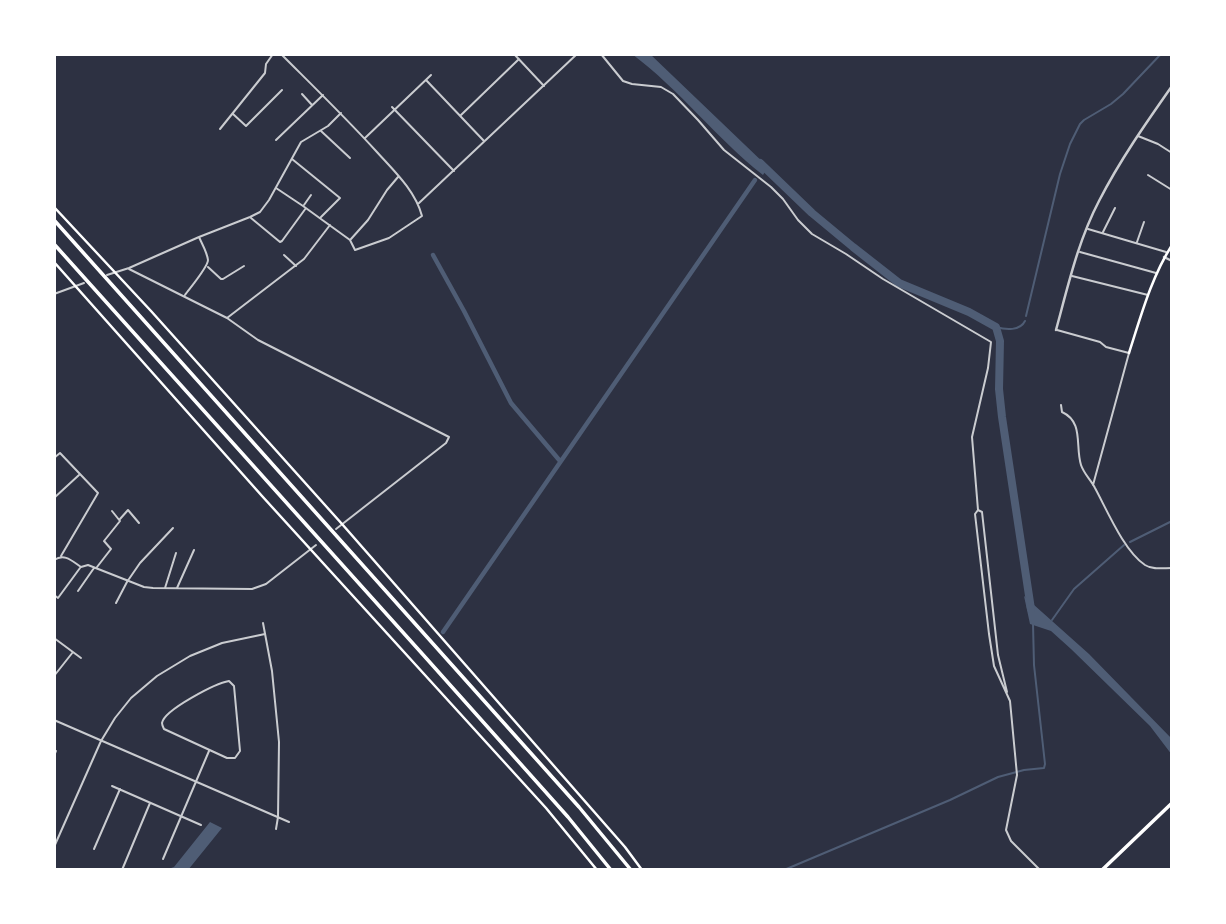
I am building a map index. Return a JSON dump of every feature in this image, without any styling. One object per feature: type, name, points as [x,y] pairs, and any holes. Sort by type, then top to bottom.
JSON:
[{"type":"highway","points":[[54,220],[570,797],[631,870]]},
{"type":"highway","points":[[54,244],[568,817],[611,870]]},
{"type":"highway","points":[[1102,870],[1172,803]]},
{"type":"main road","points":[[54,207],[210,375],[625,847],[642,870]]},
{"type":"main road","points":[[1129,352],[1148,295],[1172,245]]},
{"type":"main road","points":[[54,262],[310,550],[546,808],[597,870]]},
{"type":"street","points":[[220,129],[265,72],[266,64],[273,54]]},
{"type":"street","points":[[276,188],[350,240],[355,250],[389,238],[422,216],[419,204],[399,177],[365,138],[281,54]]},
{"type":"street","points":[[514,54],[545,86]]},
{"type":"street","points":[[419,204],[577,54]]},
{"type":"street","points":[[601,54],[623,81],[662,87],[673,94],[724,150],[783,199],[811,234],[991,342],[988,368],[972,437],[978,510],[975,514],[994,666],[1010,701]]},
{"type":"street","points":[[460,116],[519,60]]},
{"type":"street","points":[[365,138],[431,75]]},
{"type":"street","points":[[426,80],[485,142]]},
{"type":"street","points":[[1093,485],[1129,352],[1056,330],[1071,275],[1098,202],[1137,135],[1171,87]]},
{"type":"street","points":[[232,114],[246,126],[282,90]]},
{"type":"street","points":[[302,94],[312,105]]},
{"type":"street","points":[[276,140],[323,95]]},
{"type":"street","points":[[394,108],[454,171]]},
{"type":"street","points":[[107,275],[250,217],[265,206],[301,142],[328,126],[341,113]]},
{"type":"street","points":[[320,131],[349,158]]},
{"type":"street","points":[[1137,135],[1172,153]]},
{"type":"street","points":[[292,159],[340,198],[320,218]]},
{"type":"street","points":[[1148,175],[1172,190]]},
{"type":"street","points":[[350,240],[399,177]]},
{"type":"street","points":[[250,217],[280,242],[311,195]]},
{"type":"street","points":[[1102,233],[1115,208]]},
{"type":"street","points":[[1137,243],[1144,222]]},
{"type":"street","points":[[227,318],[304,259],[330,225]]},
{"type":"street","points":[[1087,228],[1167,253]]},
{"type":"street","points":[[184,296],[207,266],[205,249],[199,237]]},
{"type":"street","points":[[1079,251],[1157,273]]},
{"type":"street","points":[[284,255],[296,266]]},
{"type":"street","points":[[1164,257],[1172,261]]},
{"type":"street","points":[[207,266],[221,279],[244,266]]},
{"type":"street","points":[[129,268],[227,318],[268,346],[449,437],[446,443],[336,529]]},
{"type":"street","points":[[1071,275],[1148,295]]},
{"type":"street","points":[[54,294],[84,283]]},
{"type":"street","points":[[1061,405],[1062,412],[1073,420],[1077,428],[1081,465],[1122,537],[1143,563],[1155,568],[1172,568]]},
{"type":"street","points":[[54,458],[60,453],[98,493],[61,557]]},
{"type":"street","points":[[54,498],[80,474]]},
{"type":"street","points":[[78,591],[111,549],[104,541],[119,519],[128,510],[139,523]]},
{"type":"street","points":[[978,510],[982,512],[998,656],[1010,701],[1017,768],[1017,784],[1006,830],[1013,843],[1040,870]]},
{"type":"street","points":[[112,511],[119,519]]},
{"type":"street","points":[[116,603],[140,563],[173,528]]},
{"type":"street","points":[[54,595],[58,598],[81,567],[88,565],[144,587],[252,590],[266,584],[316,545]]},
{"type":"street","points":[[176,589],[194,550]]},
{"type":"street","points":[[164,589],[176,553]]},
{"type":"street","points":[[54,560],[69,558],[81,567]]},
{"type":"street","points":[[263,622],[272,671],[279,742],[276,829]]},
{"type":"street","points":[[54,847],[101,741],[131,698],[156,676],[208,648],[265,634]]},
{"type":"street","points":[[54,638],[81,658]]},
{"type":"street","points":[[54,676],[74,652]]},
{"type":"street","points":[[229,681],[235,687],[240,753],[232,759],[210,750],[165,730],[162,725],[172,712],[190,699],[229,681]]},
{"type":"street","points":[[54,720],[289,822]]},
{"type":"street","points":[[163,859],[210,750]]},
{"type":"street","points":[[54,756],[56,751]]},
{"type":"street","points":[[112,786],[201,825]]},
{"type":"street","points":[[94,849],[120,789]]},
{"type":"street","points":[[122,870],[150,803]]},
{"type":"water","points":[[632,54],[650,54],[768,167],[763,175],[729,146],[666,83]]},
{"type":"water","points":[[1024,596],[1089,654],[1172,739],[1172,755],[1150,726],[1071,649],[1051,631],[1030,624]]},
{"type":"water","points":[[210,822],[222,828],[188,870],[165,870],[174,867]]},
{"type":"waterway","points":[[1026,316],[1060,174],[1080,124],[1123,94],[1161,54]]},
{"type":"waterway","points":[[760,163],[812,213],[899,283],[969,312],[996,327],[1000,341],[999,389],[1002,417],[1031,609]]},
{"type":"waterway","points":[[443,632],[755,180]]},
{"type":"waterway","points":[[433,255],[511,403],[560,461]]},
{"type":"waterway","points":[[996,327],[1016,328],[1025,321]]},
{"type":"waterway","points":[[1130,542],[1172,521]]},
{"type":"waterway","points":[[1052,620],[1074,589],[1124,545]]},
{"type":"waterway","points":[[784,870],[998,777],[1044,768],[1034,665],[1033,624]]}]
